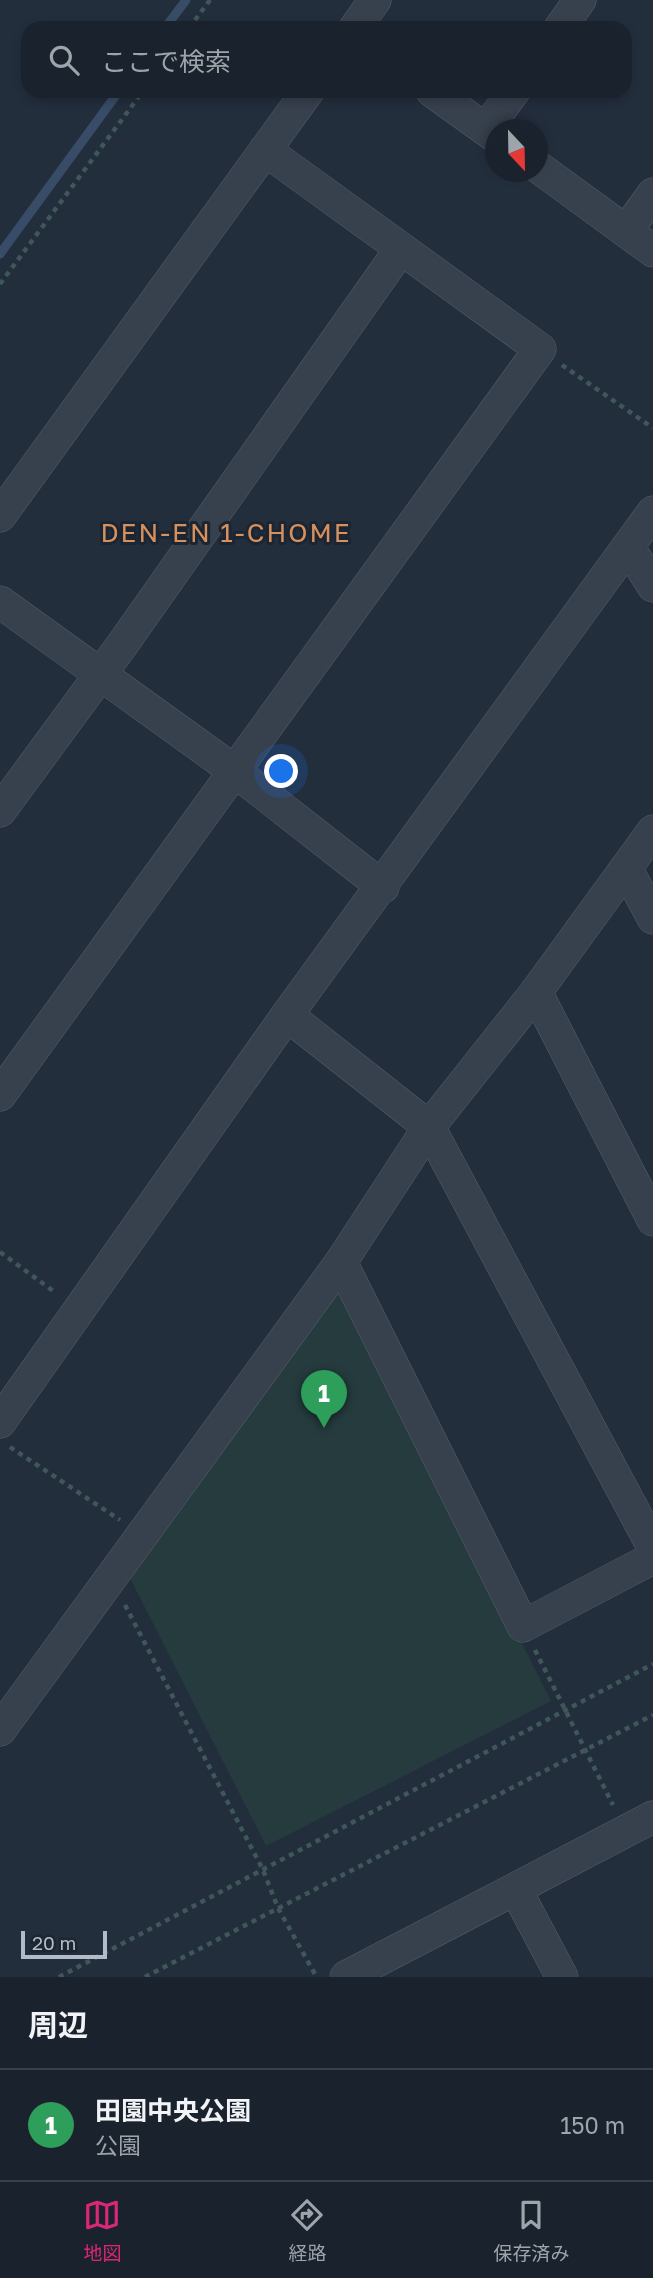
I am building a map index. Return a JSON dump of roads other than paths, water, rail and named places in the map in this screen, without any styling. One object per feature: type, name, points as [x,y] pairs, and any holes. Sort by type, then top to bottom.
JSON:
[{"type":"street","points":[[360,21],[375,0]]},
{"type":"street","points":[[565,21],[580,0]]},
{"type":"street","points":[[0,516],[303,98]]},
{"type":"street","points":[[442,98],[485,129]]},
{"type":"street","points":[[499,119],[510,98]]},
{"type":"street","points":[[0,1095],[540,349],[265,150]]},
{"type":"street","points":[[548,175],[653,251]]},
{"type":"street","points":[[627,230],[653,194]]},
{"type":"street","points":[[0,811],[400,250]]},
{"type":"street","points":[[1,1424],[287,1015],[383,887],[653,512]]},
{"type":"street","points":[[629,548],[653,586]]},
{"type":"street","points":[[0,602],[236,772],[383,887]]},
{"type":"street","points":[[0,1730],[144,1536],[341,1262],[429,1127],[536,992],[653,831]]},
{"type":"street","points":[[626,868],[653,918]]},
{"type":"street","points":[[536,992],[653,1220]]},
{"type":"street","points":[[287,1015],[429,1127],[653,1547]]},
{"type":"street","points":[[341,1262],[523,1626],[653,1558]]},
{"type":"street","points":[[346,1977],[640,1824]]},
{"type":"street","points":[[516,1889],[562,1977]]},
{"type":"waterway","points":[[170,21],[186,0]]},
{"type":"waterway","points":[[0,254],[114,98]]},
{"type":"place","name":"田園中央公園","points":[[324,1428]]},
{"type":"district","name":"DEN-EN 1-CHOME","points":[[226,533]]}]
